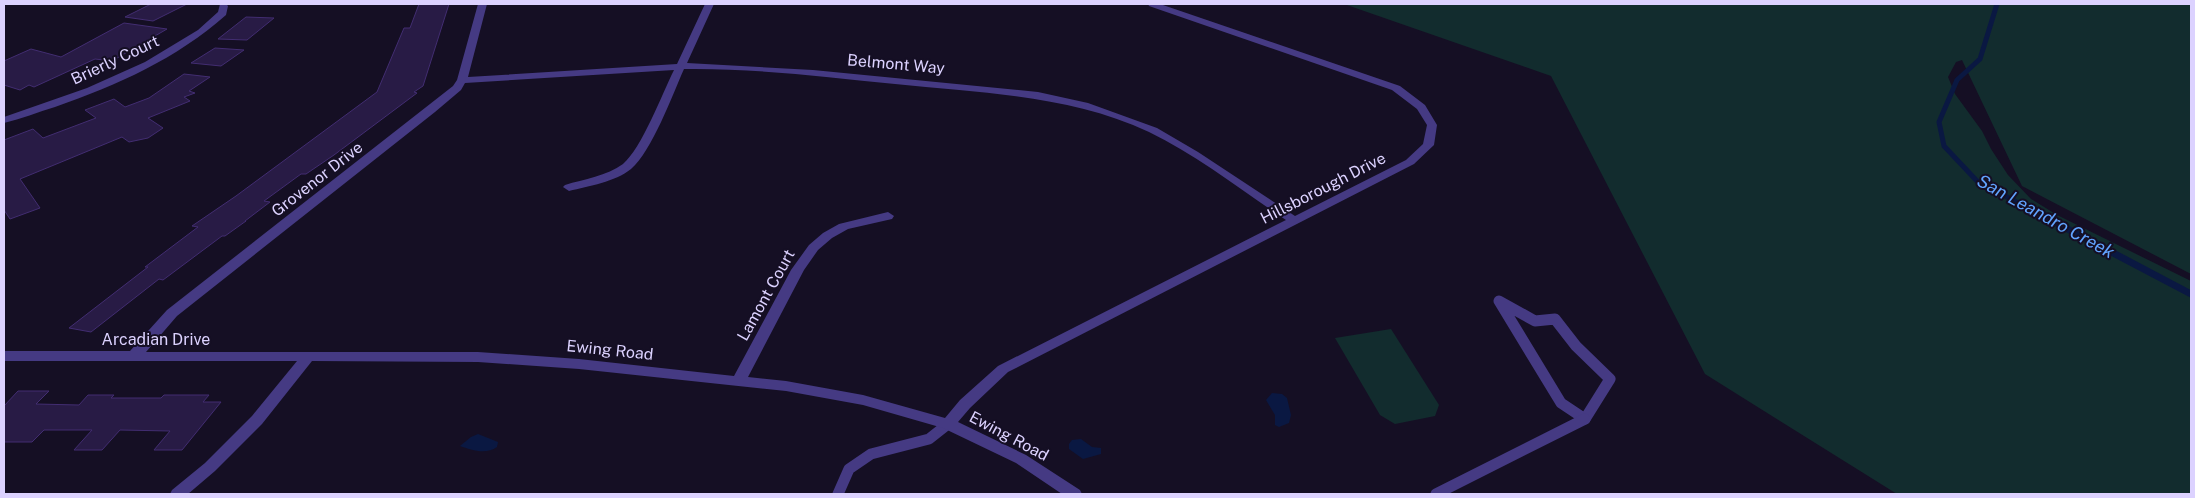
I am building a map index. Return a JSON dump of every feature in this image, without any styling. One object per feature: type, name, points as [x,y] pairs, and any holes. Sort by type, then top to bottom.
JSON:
[{"type":"street","name":"Grovenor Drive","points":[[134,356],[172,314],[195,294],[457,88],[462,80],[482,4]]},
{"type":"street","points":[[569,187],[612,175],[626,167],[634,159],[648,136],[710,4]]},
{"type":"street","name":"Hillsborough Drive","points":[[948,424],[964,404],[1003,369],[1410,162],[1428,145],[1432,125],[1421,107],[1396,88],[1378,80],[1152,4]]},
{"type":"street","name":"Brierly Court","points":[[4,120],[85,92],[151,62],[206,28],[223,13],[222,6]]},
{"type":"street","name":"Belmont Way","points":[[462,80],[680,66],[740,67],[1038,94],[1077,103],[1132,121],[1173,140],[1295,221]]},
{"type":"street","name":"Lamont Court","points":[[739,380],[793,280],[811,251],[821,240],[835,231],[861,221],[888,216]]},
{"type":"street","name":"Arcadian Drive","points":[[4,356],[308,357]]},
{"type":"street","name":"Ewing Road","points":[[308,357],[451,356],[509,358],[786,386],[863,400],[948,424],[1021,459],[1074,494]]},
{"type":"street","points":[[178,494],[250,427],[308,357]]},
{"type":"lane","points":[[1436,494],[1585,419],[1610,379],[1576,346],[1555,319],[1535,321],[1499,301],[1560,403],[1585,419]]},
{"type":"lane","points":[[838,494],[849,469],[871,454],[929,439],[948,424]]},
{"type":"green space","points":[[1344,4],[2191,4],[2191,274],[2022,186],[1962,60],[1956,62],[1948,77],[1955,94],[1982,131],[2008,175],[2031,199],[2057,215],[2191,281],[2191,494],[1897,494],[1705,374],[1551,76]]},
{"type":"green space","points":[[1391,329],[1439,405],[1435,416],[1395,424],[1380,415],[1335,338]]},
{"type":"water","points":[[1272,393],[1282,394],[1287,398],[1291,415],[1289,423],[1279,427],[1275,425],[1275,415],[1266,400]]},
{"type":"water","points":[[478,434],[498,442],[497,447],[483,451],[460,446]]},
{"type":"water","points":[[1081,439],[1092,447],[1101,448],[1101,454],[1083,459],[1069,449],[1069,444],[1072,440]]},
{"type":"building","points":[[151,4],[187,4],[153,21],[125,17]]},
{"type":"building","points":[[419,4],[449,4],[423,86],[414,92],[417,93],[334,155],[306,174],[301,174],[264,201],[270,202],[163,280],[159,279],[91,332],[69,328],[198,227],[192,226],[236,196],[377,92],[404,28],[410,28]]},
{"type":"building","points":[[246,17],[274,18],[247,40],[218,39]]},
{"type":"building","points":[[124,23],[167,29],[112,61],[95,59],[34,87],[29,85],[20,90],[4,85],[4,61],[31,49],[61,57]]},
{"type":"building","points":[[215,48],[244,50],[221,66],[191,63]]},
{"type":"building","points":[[184,74],[210,77],[189,91],[195,93],[184,97],[190,101],[148,118],[163,128],[148,138],[129,142],[122,137],[20,179],[40,208],[10,219],[4,210],[4,140],[33,129],[43,138],[96,118],[85,110],[114,99],[125,107],[149,98]]},
{"type":"building","points":[[18,391],[49,391],[36,404],[79,405],[88,395],[114,395],[111,398],[161,398],[164,395],[209,395],[203,402],[221,402],[182,450],[154,450],[170,431],[120,430],[102,450],[74,450],[92,430],[44,430],[32,442],[4,442],[4,406]]},
{"type":"waterway","name":"San Leandro Creek","points":[[1997,4],[1980,59],[1957,80],[1939,122],[1944,146],[1977,181],[2043,216]]},
{"type":"waterway","name":"San Leandro Creek","points":[[2041,215],[2191,294]]}]
